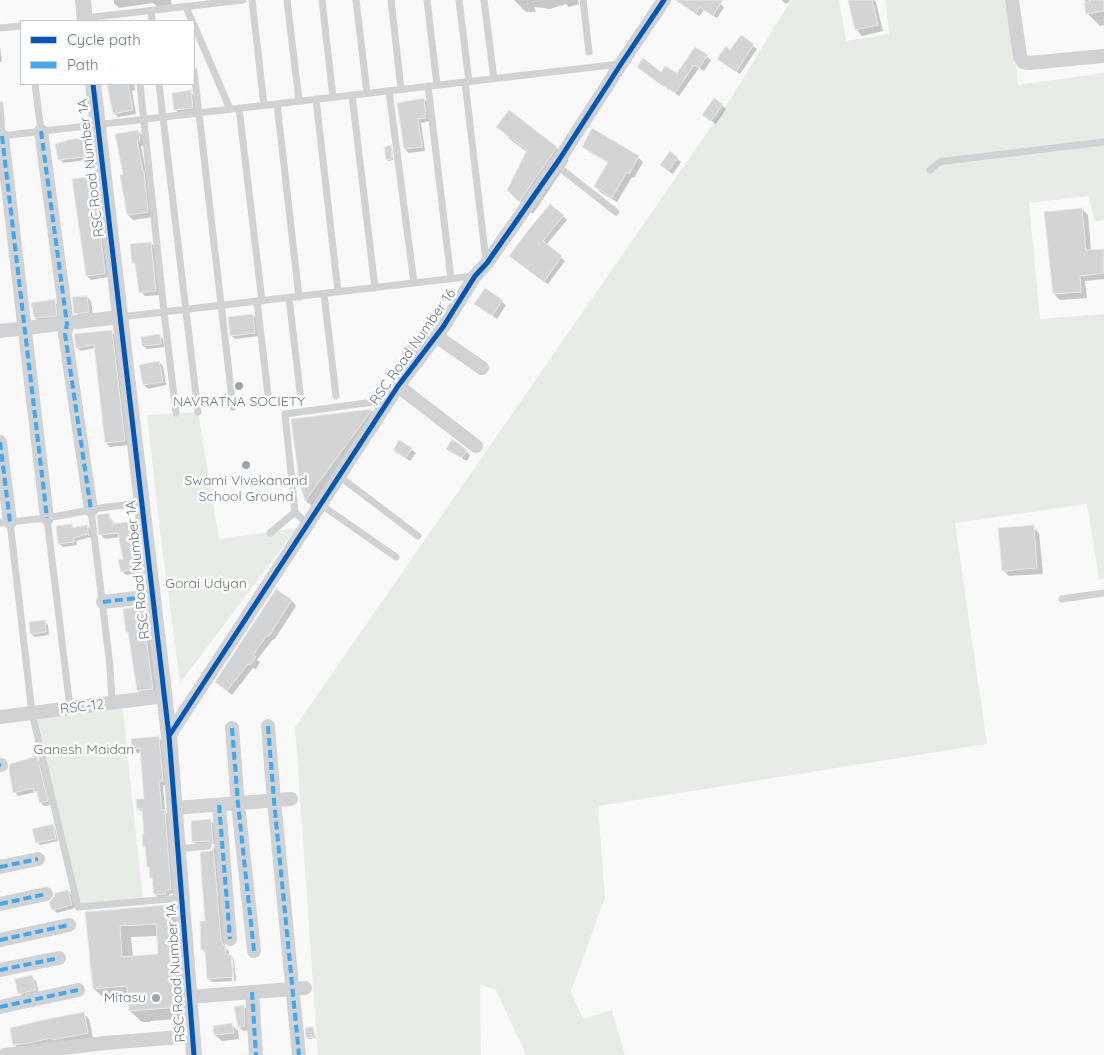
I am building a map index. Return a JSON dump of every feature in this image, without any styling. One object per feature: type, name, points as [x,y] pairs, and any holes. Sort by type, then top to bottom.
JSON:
[{"type":"street","points":[[83,0],[85,20]]},
{"type":"street","name":"RSC Road Number 16","points":[[169,736],[398,386],[443,328],[475,276],[487,263],[556,165],[664,0]]},
{"type":"street","points":[[1012,0],[1020,56],[1023,62],[1104,56]]},
{"type":"street","name":"RSC Road Number 1A","points":[[93,85],[169,736],[194,1055]]},
{"type":"street","points":[[41,131],[68,324],[65,334],[91,510]]},
{"type":"street","points":[[1,136],[47,518]]},
{"type":"street","points":[[0,331],[120,317]]},
{"type":"street","points":[[436,336],[482,368]]},
{"type":"street","points":[[398,386],[476,446]]},
{"type":"street","points":[[0,442],[5,523]]},
{"type":"street","points":[[102,602],[153,596]]},
{"type":"street","name":"RSC-12","points":[[0,717],[164,696]]},
{"type":"street","points":[[268,726],[274,801],[299,988],[299,1055]]},
{"type":"street","points":[[232,728],[254,951]]},
{"type":"street","points":[[175,808],[291,799]]},
{"type":"street","points":[[219,805],[230,939]]},
{"type":"street","points":[[0,867],[38,859]]},
{"type":"street","points":[[0,904],[46,894]]},
{"type":"street","points":[[0,940],[69,925]]},
{"type":"street","points":[[0,970],[59,958]]},
{"type":"street","points":[[190,997],[299,988]]},
{"type":"street","points":[[0,1007],[78,990]]},
{"type":"street","points":[[252,992],[256,1055]]},
{"type":"street","points":[[5,1055],[30,1054],[105,1043],[193,1036]]},
{"type":"lane","points":[[85,20],[129,17],[150,11],[243,0]]},
{"type":"lane","points":[[252,0],[264,105]]},
{"type":"lane","points":[[287,0],[299,101]]},
{"type":"lane","points":[[322,0],[333,97]]},
{"type":"lane","points":[[356,0],[367,93]]},
{"type":"lane","points":[[391,0],[401,89]]},
{"type":"lane","points":[[427,0],[437,85]]},
{"type":"lane","points":[[459,0],[487,263]]},
{"type":"lane","points":[[484,0],[494,79]]},
{"type":"lane","points":[[583,0],[589,52]]},
{"type":"lane","points":[[186,7],[188,20]]},
{"type":"lane","points":[[186,7],[192,20]]},
{"type":"lane","points":[[150,11],[152,20]]},
{"type":"lane","points":[[0,28],[20,26]]},
{"type":"lane","points":[[195,28],[230,109]]},
{"type":"lane","points":[[0,105],[1,136],[621,64]]},
{"type":"lane","points":[[195,79],[234,408]]},
{"type":"lane","points":[[35,85],[41,131]]},
{"type":"lane","points":[[140,85],[176,413]]},
{"type":"lane","points":[[159,85],[198,412]]},
{"type":"lane","points":[[428,86],[451,279]]},
{"type":"lane","points":[[389,91],[414,283]]},
{"type":"lane","points":[[352,95],[375,288]]},
{"type":"lane","points":[[316,99],[338,292]]},
{"type":"lane","points":[[277,104],[299,297]]},
{"type":"lane","points":[[239,108],[269,403]]},
{"type":"lane","points":[[930,170],[936,164],[945,161],[1104,142]]},
{"type":"lane","points":[[556,165],[616,212]]},
{"type":"lane","points":[[120,317],[475,276]]},
{"type":"lane","points":[[324,294],[336,396]]},
{"type":"lane","points":[[289,298],[301,400]]},
{"type":"lane","points":[[308,524],[295,512],[285,414],[389,400]]},
{"type":"lane","points":[[339,476],[418,536]]},
{"type":"lane","points":[[142,502],[5,523],[32,713],[78,907],[182,898]]},
{"type":"lane","points":[[320,504],[396,558]]},
{"type":"lane","points":[[91,510],[110,666],[112,703]]},
{"type":"lane","points":[[270,533],[295,512]]},
{"type":"lane","points":[[47,518],[70,708]]},
{"type":"lane","points":[[1062,599],[1104,593]]},
{"type":"lane","points":[[178,849],[208,846]]},
{"type":"green space","points":[[791,0],[839,0],[846,41],[889,34],[886,0],[1009,0],[1018,85],[1104,73],[1104,220],[1095,221],[1088,196],[1029,203],[1040,319],[1104,314],[1104,579],[1099,579],[1087,504],[955,523],[987,744],[598,806],[605,898],[571,991],[583,1019],[612,1010],[625,1055],[526,1055],[496,990],[480,984],[481,1055],[318,1055],[295,727],[731,98]]},
{"type":"green space","name":"Gorai Udyan","points":[[198,412],[219,539],[297,528],[180,683],[147,415]]},
{"type":"green space","name":"Ganesh Maidan","points":[[122,702],[143,901],[78,907],[32,713]]},
{"type":"building","points":[[675,0],[723,0],[713,16],[700,7],[696,14]]},
{"type":"building","points":[[848,0],[872,0],[878,25],[855,30]]},
{"type":"building","points":[[1089,0],[1104,0],[1104,11],[1086,14],[1084,3],[1090,2]]},
{"type":"building","points":[[741,35],[754,44],[736,72],[717,59],[726,46],[730,50]]},
{"type":"building","points":[[695,47],[708,55],[699,68],[694,65],[675,93],[637,67],[643,58],[661,72],[665,66],[677,73]]},
{"type":"building","points":[[107,85],[128,85],[133,110],[113,114]]},
{"type":"building","points":[[191,90],[193,108],[174,110],[172,93]]},
{"type":"building","points":[[424,98],[426,118],[418,119],[422,147],[404,149],[397,103]]},
{"type":"building","points":[[714,98],[723,104],[711,121],[702,115]]},
{"type":"building","points":[[509,110],[557,147],[519,202],[507,190],[527,150],[496,127]]},
{"type":"building","points":[[592,128],[639,156],[612,198],[594,186],[608,162],[582,147]]},
{"type":"building","points":[[138,130],[140,140],[137,141],[144,171],[148,212],[127,215],[120,175],[123,174],[115,134]]},
{"type":"building","points":[[89,137],[91,156],[58,160],[55,144]]},
{"type":"building","points":[[391,145],[392,159],[386,160],[384,147]]},
{"type":"building","points":[[670,151],[678,158],[668,171],[660,165]]},
{"type":"building","points":[[94,176],[105,274],[86,276],[72,179]]},
{"type":"building","points":[[550,204],[564,215],[543,241],[562,256],[544,282],[509,256]]},
{"type":"building","points":[[1082,208],[1086,250],[1104,249],[1104,273],[1080,276],[1081,292],[1053,294],[1044,212]]},
{"type":"building","points":[[151,242],[156,291],[139,293],[130,244]]},
{"type":"building","points":[[485,288],[503,300],[492,316],[474,304]]},
{"type":"building","points":[[87,296],[89,312],[74,314],[72,297]]},
{"type":"building","points":[[55,299],[57,316],[34,318],[31,303]]},
{"type":"building","points":[[253,314],[255,333],[230,336],[228,317]]},
{"type":"building","points":[[112,330],[125,441],[105,443],[94,345],[76,348],[74,334]]},
{"type":"building","points":[[160,334],[161,344],[142,346],[141,337]]},
{"type":"building","points":[[414,337],[420,342],[409,357],[402,352]]},
{"type":"building","points":[[159,361],[163,382],[143,385],[139,365]]},
{"type":"building","points":[[372,409],[305,501],[299,480],[291,419]]},
{"type":"building","points":[[452,439],[467,450],[462,458],[446,449]]},
{"type":"building","points":[[399,440],[412,448],[406,458],[393,450]]},
{"type":"building","points":[[109,513],[113,524],[134,521],[139,568],[121,572],[118,560],[123,559],[118,533],[99,535],[97,516]]},
{"type":"building","points":[[72,524],[72,528],[87,525],[89,536],[88,534],[73,538],[74,542],[58,544],[56,526]]},
{"type":"building","points":[[1034,525],[1037,568],[1002,571],[998,528]]},
{"type":"building","points":[[276,589],[292,600],[269,636],[267,635],[253,655],[256,657],[250,665],[248,664],[227,691],[215,682]]},
{"type":"building","points":[[144,606],[153,689],[137,691],[123,609]]},
{"type":"building","points":[[45,620],[46,632],[30,634],[29,622]]},
{"type":"building","points":[[159,736],[163,781],[159,782],[162,810],[165,810],[171,890],[165,890],[166,894],[154,895],[152,878],[150,878],[149,867],[147,867],[145,846],[143,847],[142,808],[137,809],[136,799],[144,799],[140,748],[132,749],[131,739]]},
{"type":"building","points":[[37,756],[48,801],[39,803],[37,791],[34,792],[33,788],[13,793],[9,769],[10,764]]},
{"type":"building","points":[[211,819],[221,940],[225,946],[226,955],[231,955],[233,977],[207,979],[205,950],[201,950],[200,921],[205,921],[200,852],[211,851],[213,845],[208,841],[192,842],[191,821]]},
{"type":"building","points":[[53,824],[56,839],[36,843],[32,829]]},
{"type":"building","points":[[68,890],[72,905],[52,910],[49,902],[55,893]]},
{"type":"building","points":[[167,905],[180,1007],[129,1011],[127,986],[93,989],[85,912]],"holes":[[[156,924],[158,954],[122,957],[120,926]]]},
{"type":"building","points":[[32,975],[36,990],[18,994],[15,979]]},
{"type":"building","points":[[244,1005],[245,1026],[238,1027],[234,1007]]},
{"type":"building","points":[[84,1012],[88,1033],[13,1045],[10,1028]]},
{"type":"building","points":[[232,1023],[234,1033],[214,1035],[213,1026]]},
{"type":"building","points":[[313,1027],[315,1037],[306,1038],[305,1028]]},
{"type":"marked path","points":[[41,131],[67,324],[65,334],[91,510]]},
{"type":"marked path","points":[[2,136],[47,518]]},
{"type":"marked path","points":[[0,442],[10,522]]},
{"type":"marked path","points":[[103,602],[153,596]]},
{"type":"marked path","points":[[268,726],[299,1055]]},
{"type":"marked path","points":[[232,728],[254,951]]},
{"type":"marked path","points":[[219,805],[230,939]]},
{"type":"marked path","points":[[0,867],[38,859]]},
{"type":"marked path","points":[[0,904],[46,894]]},
{"type":"marked path","points":[[0,940],[69,925]]},
{"type":"marked path","points":[[0,970],[59,958]]},
{"type":"marked path","points":[[0,1007],[78,990]]},
{"type":"marked path","points":[[252,992],[256,1055]]},
{"type":"cycle path","points":[[169,736],[398,386],[443,327],[475,276],[487,263],[559,160],[664,0]]},
{"type":"cycle path","points":[[93,85],[169,736],[194,1055]]},
{"type":"place","name":"NAVRATNA SOCIETY","points":[[239,386]]},
{"type":"place","name":"Swami Vivekanand School Ground","points":[[246,465]]},
{"type":"place","name":"Mitasu","points":[[156,998]]}]
